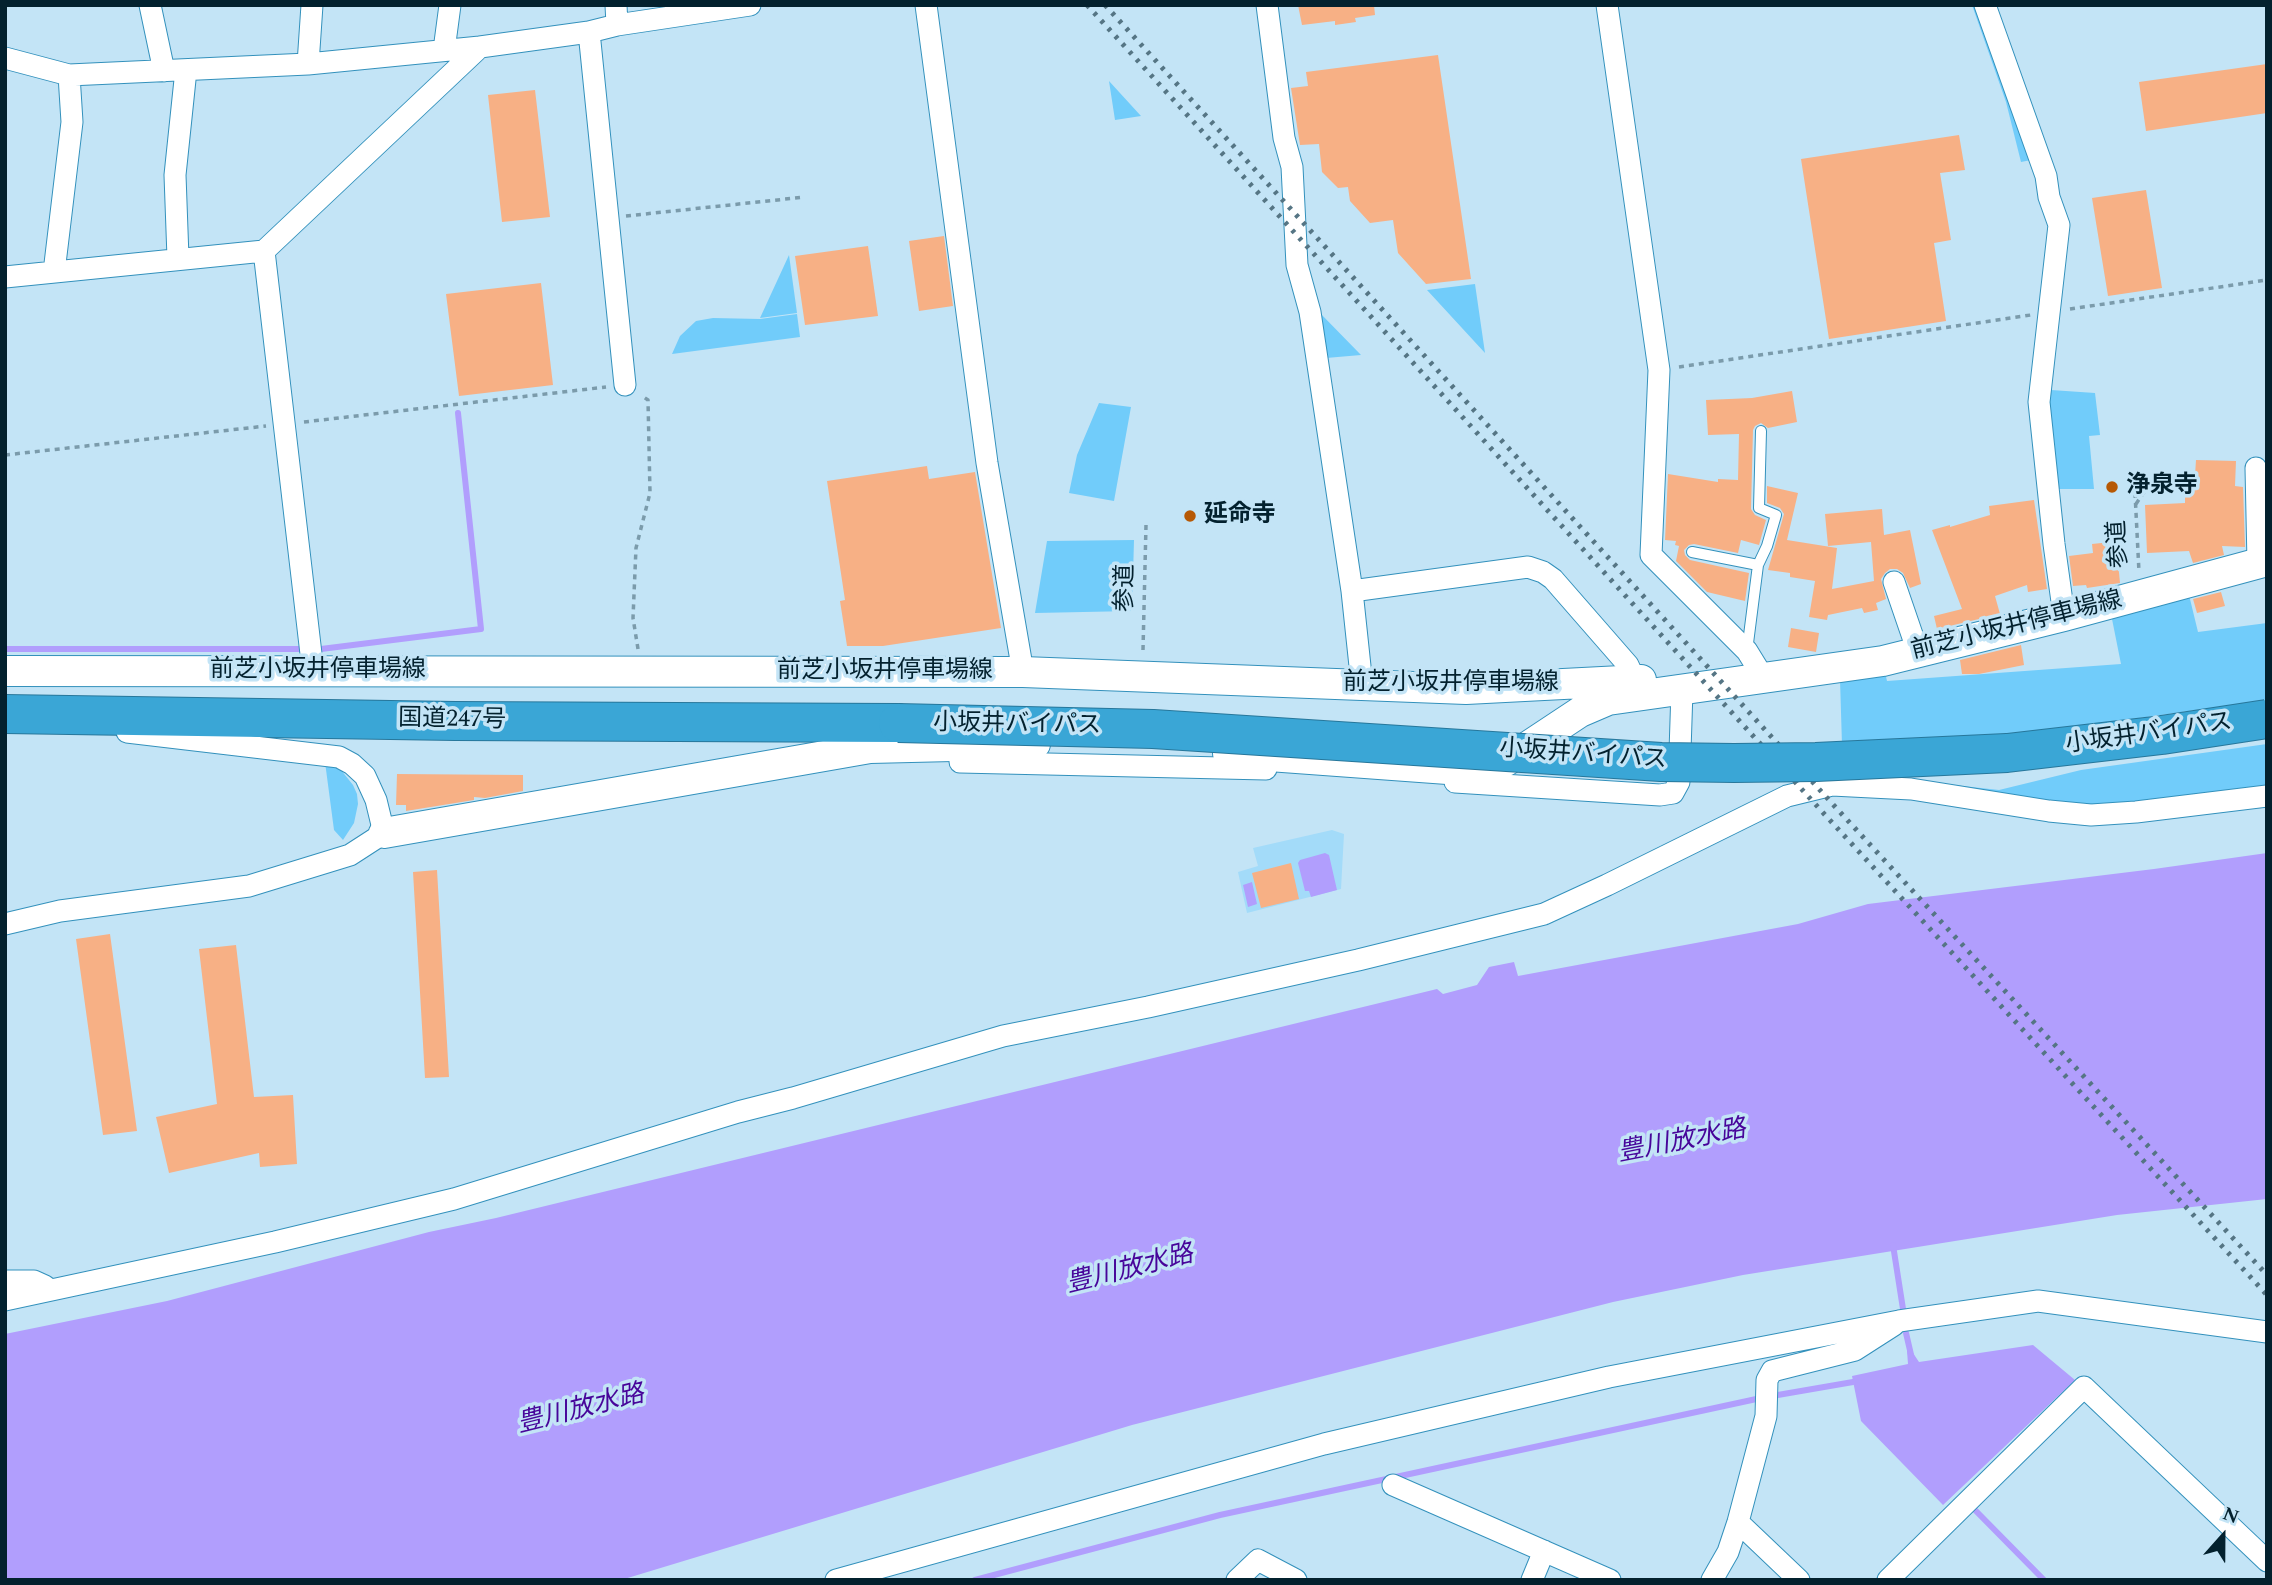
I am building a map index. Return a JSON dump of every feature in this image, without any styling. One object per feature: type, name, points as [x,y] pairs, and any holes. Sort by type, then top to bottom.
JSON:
[{"type":"highway","name":"国道247号","points":[[6,714],[469,721],[898,723]]},
{"type":"highway","name":"小坂井バイパス","points":[[898,723],[1153,729],[1661,762],[1734,763],[2007,753],[2162,735],[2267,719]]},
{"type":"main road","name":"前芝小坂井停車場線","points":[[384,833],[870,748],[1106,744],[1475,771],[1506,761],[1580,712],[1608,700],[1836,668],[1918,652],[2064,616],[2262,562]]},
{"type":"main road","name":"前芝小坂井停車場線","points":[[5,671],[1023,672],[1466,689],[1635,680],[1763,677]]},
{"type":"street","points":[[150,5],[164,71]]},
{"type":"street","points":[[308,64],[312,5]]},
{"type":"street","points":[[444,50],[450,5]]},
{"type":"street","points":[[5,58],[69,75],[308,64],[480,47],[589,32],[616,15],[750,5]]},
{"type":"street","points":[[926,5],[987,463],[1023,672]]},
{"type":"street","points":[[1267,5],[1284,138],[1292,167],[1297,265],[1310,312],[1352,591],[1362,685]]},
{"type":"street","points":[[1607,5],[1659,370],[1651,555],[1747,651],[1763,677]]},
{"type":"street","points":[[1985,5],[2046,176],[2049,197],[2059,225],[2039,402],[2064,616]]},
{"type":"street","points":[[589,32],[625,385]]},
{"type":"street","points":[[5,277],[264,250],[480,47]]},
{"type":"street","points":[[178,258],[175,175],[186,70]]},
{"type":"street","points":[[54,272],[72,122],[69,75]]},
{"type":"street","points":[[264,250],[313,671]]},
{"type":"street","points":[[2256,468],[2262,562]]},
{"type":"street","points":[[1352,591],[1528,567],[1553,579],[1628,665],[1635,680]]},
{"type":"street","points":[[1894,582],[1918,652]]},
{"type":"street","points":[[961,745],[960,762],[1271,769],[1660,795],[1672,793],[1678,782],[1682,690]]},
{"type":"street","points":[[5,924],[60,911],[249,886],[350,855],[384,833],[376,800],[365,776],[352,764],[338,757],[120,732],[24,727],[6,714]]},
{"type":"street","points":[[5,1300],[275,1242],[454,1199],[738,1112],[1003,1036],[1358,960],[1544,914],[1607,886],[1787,796],[1832,785],[1911,789],[2091,815],[2267,796]]},
{"type":"street","points":[[5,1281],[34,1281],[50,1289]]},
{"type":"street","points":[[836,1580],[1324,1444],[1609,1377],[1899,1321],[2038,1301],[2267,1332]]},
{"type":"street","points":[[1712,1580],[1728,1552],[1738,1522],[1766,1416],[1767,1380],[1772,1371],[1855,1350],[1899,1321]]},
{"type":"street","points":[[1888,1580],[2084,1387],[2267,1561]]},
{"type":"street","points":[[1393,1485],[1610,1580]]},
{"type":"street","points":[[1738,1522],[1798,1580]]},
{"type":"street","points":[[1532,1580],[1544,1551]]},
{"type":"street","points":[[1237,1580],[1258,1560],[1296,1580]]},
{"type":"lane","points":[[1747,651],[1758,565],[1776,516],[1759,508],[1761,430]]},
{"type":"lane","points":[[1692,552],[1758,565]]},
{"type":"path","points":[[610,218],[805,197]]},
{"type":"path","points":[[1659,370],[2267,280]]},
{"type":"path","points":[[5,455],[625,385],[648,400],[650,493],[636,548],[633,618],[642,672]]},
{"type":"path","name":"参道","points":[[2134,472],[2139,582]]},
{"type":"path","name":"参道","points":[[2136,504],[2156,474]]},
{"type":"path","name":"参道","points":[[1143,650],[1146,526]]},
{"type":"shaded area","points":[[1972,5],[1977,5],[2031,160],[2021,162],[2006,102]]},
{"type":"shaded area","points":[[1109,81],[1141,116],[1115,120]]},
{"type":"shaded area","points":[[789,255],[797,313],[760,318]]},
{"type":"shaded area","points":[[1475,284],[1485,353],[1427,290]]},
{"type":"shaded area","points":[[1320,313],[1361,355],[1326,358]]},
{"type":"shaded area","points":[[797,314],[800,337],[672,354],[680,336],[696,321],[713,318],[760,319]]},
{"type":"shaded area","points":[[2051,390],[2095,393],[2100,435],[2089,436],[2094,489],[2056,489],[2048,407]]},
{"type":"shaded area","points":[[1099,403],[1131,407],[1114,501],[1069,493],[1077,455]]},
{"type":"shaded area","points":[[1134,540],[1132,611],[1035,613],[1047,541]]},
{"type":"shaded area","points":[[2189,595],[2198,632],[2267,623],[2267,700],[2090,725],[1966,738],[1842,745],[1840,679],[1885,672],[1887,681],[2121,664],[2111,614]]},
{"type":"shaded area","points":[[2267,744],[2267,789],[2096,807],[1926,782],[1999,790],[2081,770]]},
{"type":"shaded area","points":[[325,762],[341,770],[357,794],[354,823],[343,840],[334,830]]},
{"type":"shaded area","points":[[1332,830],[1344,834],[1341,889],[1247,913],[1238,872],[1258,866],[1253,848]]},
{"type":"water","points":[[1325,853],[1329,855],[1337,890],[1311,897],[1309,891],[1305,891],[1298,863],[1300,860]]},
{"type":"water","name":"豊川放水路","points":[[2267,853],[2267,1199],[2117,1215],[1743,1275],[1613,1302],[1132,1425],[621,1580],[5,1580],[5,1334],[167,1301],[429,1232],[1437,989],[1443,994],[1477,985],[1489,967],[1514,962],[1518,976],[1798,924],[1868,904]]},
{"type":"water","points":[[1252,882],[1257,904],[1248,907],[1243,885]]},
{"type":"water","points":[[2033,1345],[2075,1380],[1943,1505],[1861,1421],[1852,1376],[1908,1364],[1907,1351],[1911,1350],[1919,1362]]},
{"type":"building","points":[[1298,5],[1374,5],[1375,15],[1355,18],[1356,22],[1335,25],[1335,21],[1302,25]]},
{"type":"building","points":[[1438,55],[1471,279],[1426,284],[1398,253],[1393,220],[1370,223],[1350,201],[1348,187],[1338,188],[1322,172],[1319,144],[1300,145],[1291,88],[1308,86],[1306,72]]},
{"type":"building","points":[[2267,64],[2267,113],[2146,131],[2139,82]]},
{"type":"building","points":[[535,90],[550,217],[502,222],[488,95]]},
{"type":"building","points":[[1959,135],[1965,170],[1940,173],[1951,240],[1934,243],[1946,321],[1829,339],[1801,159]]},
{"type":"building","points":[[2146,190],[2162,288],[2108,296],[2092,198]]},
{"type":"building","points":[[944,236],[953,306],[919,311],[909,241]]},
{"type":"building","points":[[868,246],[878,316],[805,325],[795,256]]},
{"type":"building","points":[[541,283],[553,385],[459,396],[446,294]]},
{"type":"building","points":[[1792,391],[1797,422],[1768,428],[1761,423],[1753,430],[1751,509],[1755,515],[1766,520],[1759,545],[1741,540],[1738,553],[1694,544],[1684,550],[1690,560],[1749,573],[1745,601],[1707,592],[1676,561],[1679,546],[1675,545],[1676,541],[1665,540],[1668,474],[1718,482],[1718,479],[1738,480],[1739,434],[1708,435],[1706,400],[1752,398]]},
{"type":"building","points":[[2196,460],[2236,461],[2235,486],[2243,487],[2245,547],[2222,546],[2224,555],[2193,563],[2189,551],[2147,553],[2145,505],[2185,503],[2185,491],[2194,491]]},
{"type":"building","points":[[927,466],[929,479],[975,472],[1001,628],[883,646],[847,646],[840,601],[845,600],[827,481]]},
{"type":"building","points":[[1767,486],[1798,493],[1787,540],[1837,548],[1832,589],[1874,581],[1871,542],[1828,546],[1825,514],[1882,509],[1884,535],[1910,530],[1921,584],[1910,588],[1903,573],[1890,569],[1881,579],[1886,599],[1876,603],[1878,610],[1864,613],[1862,608],[1828,615],[1827,620],[1809,617],[1815,581],[1768,570],[1784,514],[1780,508],[1767,503]]},
{"type":"building","points":[[2034,500],[2047,589],[2028,592],[2027,585],[1995,596],[2000,614],[1937,629],[1934,616],[1962,609],[1932,530],[1990,515],[1989,506]]},
{"type":"building","points":[[2111,542],[2112,553],[2117,552],[2120,583],[2087,588],[2086,585],[2073,586],[2069,556],[2093,553],[2092,544]]},
{"type":"building","points":[[2221,592],[2225,606],[2197,613],[2193,599]]},
{"type":"building","points":[[1791,628],[1819,633],[1816,652],[1788,647]]},
{"type":"building","points":[[2021,645],[2024,665],[1979,674],[1962,674],[1960,660]]},
{"type":"building","points":[[397,774],[523,775],[523,791],[485,798],[474,797],[474,800],[406,811],[406,805],[396,805]]},
{"type":"building","points":[[1291,863],[1299,899],[1261,908],[1252,873]]},
{"type":"building","points":[[437,870],[449,1077],[425,1078],[413,872]]},
{"type":"building","points":[[110,934],[137,1131],[103,1135],[76,939]]},
{"type":"building","points":[[236,945],[254,1097],[293,1095],[297,1164],[260,1167],[259,1153],[169,1173],[156,1117],[217,1104],[199,949]]},
{"type":"waterway","points":[[321,649],[481,629],[458,413]]},
{"type":"waterway","points":[[5,649],[306,649]]},
{"type":"waterway","points":[[1893,1245],[1903,1309]]},
{"type":"waterway","points":[[1906,1333],[1912,1359]]},
{"type":"waterway","points":[[1772,1396],[1853,1382]]},
{"type":"waterway","points":[[975,1580],[1220,1515],[1761,1398]]},
{"type":"waterway","points":[[1974,1509],[2044,1580]]},
{"type":"railway","points":[[1087,5],[2267,1295]]},
{"type":"railway","points":[[1105,5],[1839,811],[2267,1275]]},
{"type":"place","name":"浄泉寺","points":[[2112,487]]},
{"type":"place","name":"延命寺","points":[[1190,516]]}]
